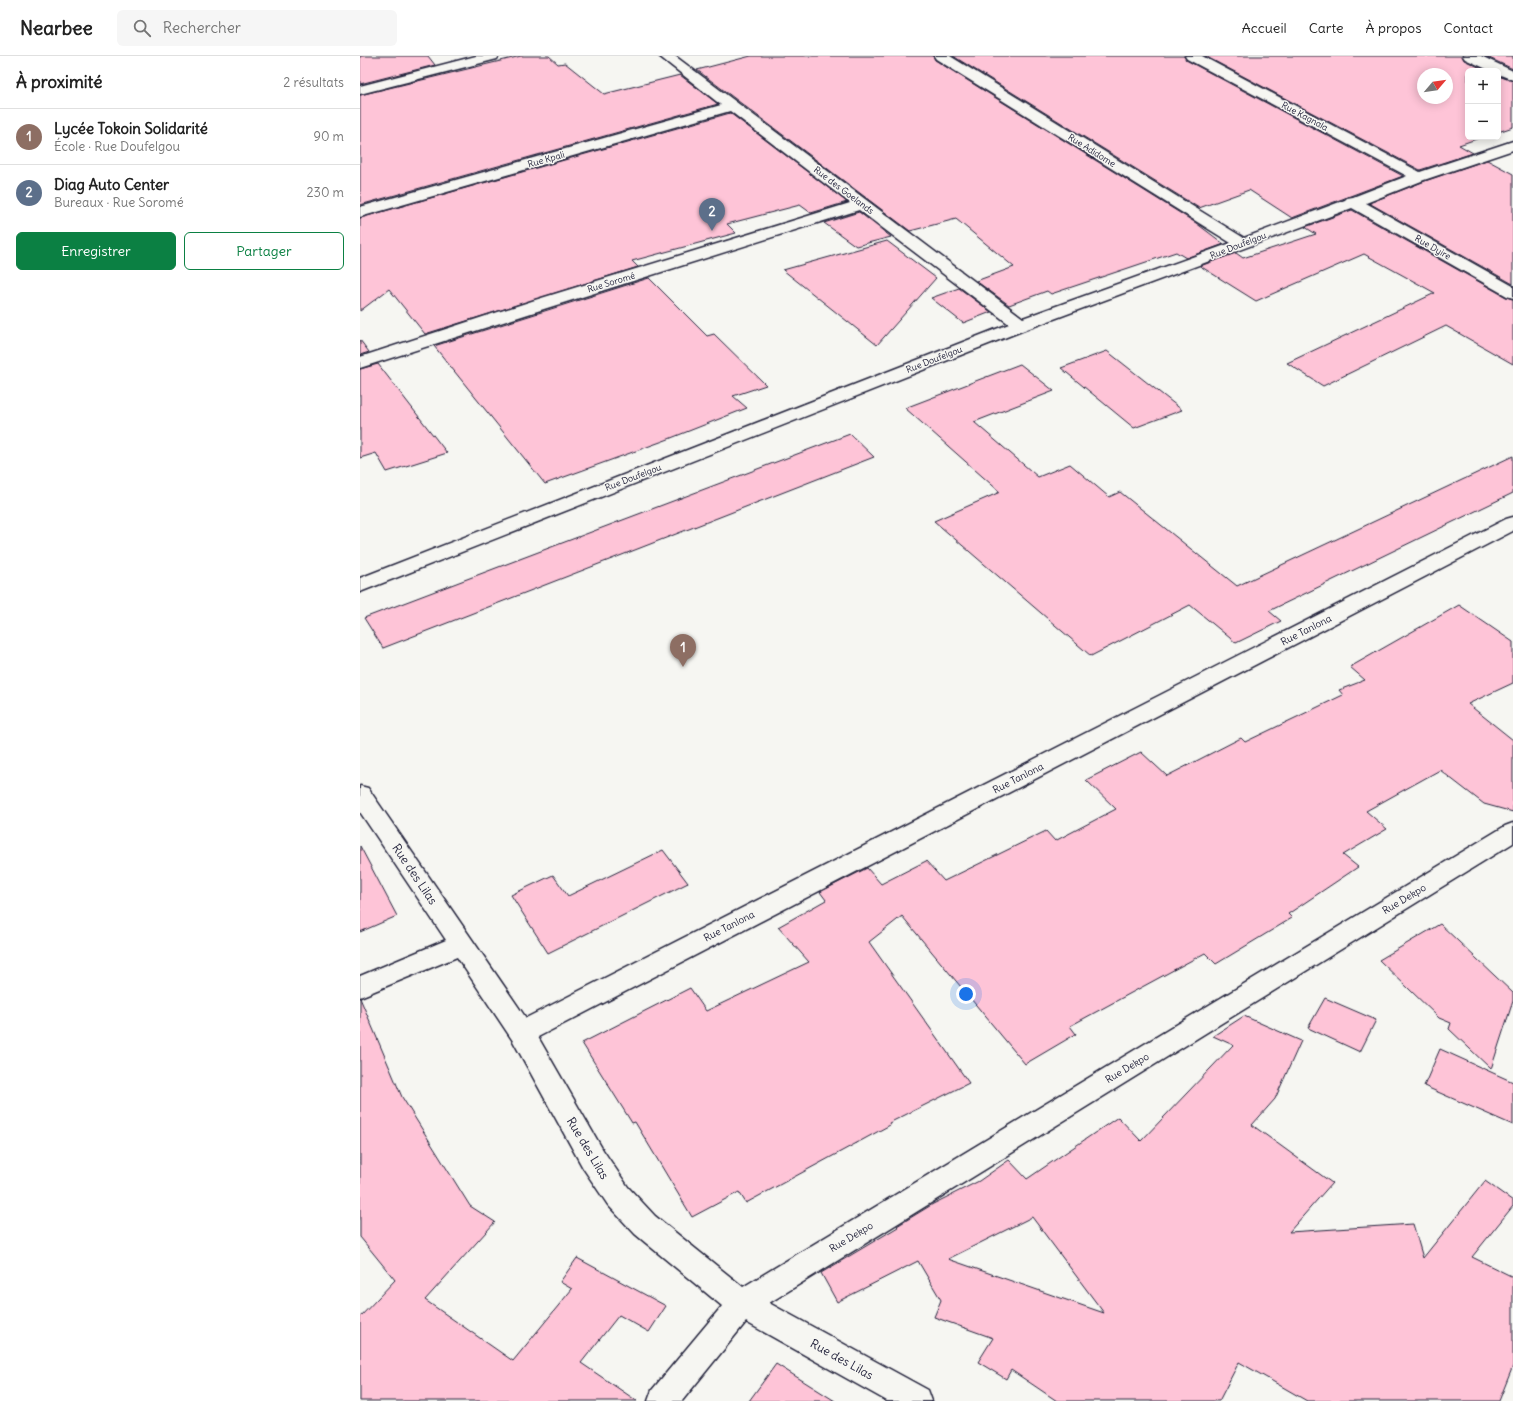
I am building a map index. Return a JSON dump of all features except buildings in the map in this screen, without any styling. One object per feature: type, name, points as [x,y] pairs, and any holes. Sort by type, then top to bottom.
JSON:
[{"type":"street","points":[[360,90],[492,56]]},
{"type":"street","name":"Rue des Goelands","points":[[666,56],[1021,325]]},
{"type":"street","name":"Rue Adidome","points":[[941,56],[1243,244]]},
{"type":"street","name":"Rue Kagnala","points":[[1192,56],[1419,177]]},
{"type":"street","points":[[1470,56],[1513,76]]},
{"type":"street","name":"Rue Kpali","points":[[360,212],[732,106]]},
{"type":"street","name":"Rue Doufelgou","points":[[360,585],[1021,325],[1243,244],[1352,201],[1513,144]]},
{"type":"street","name":"Rue Dyire","points":[[1352,201],[1513,293]]},
{"type":"street","name":"Rue Soromé","points":[[360,363],[541,304],[862,204]]},
{"type":"street","name":"Rue Tanlona","points":[[522,1033],[1513,522]]},
{"type":"street","name":"Rue des Lilas","points":[[360,794],[522,1033],[593,1159],[618,1196],[645,1225],[742,1304],[917,1401]]},
{"type":"street","name":"Rue Dekpo","points":[[663,1401],[742,1304],[1513,832]]},
{"type":"street","points":[[360,988],[462,944]]},
{"type":"place","name":"Diag Auto Center","points":[[712,231]]},
{"type":"place","name":"Lycée Tokoin Solidarité","points":[[683,667]]}]
